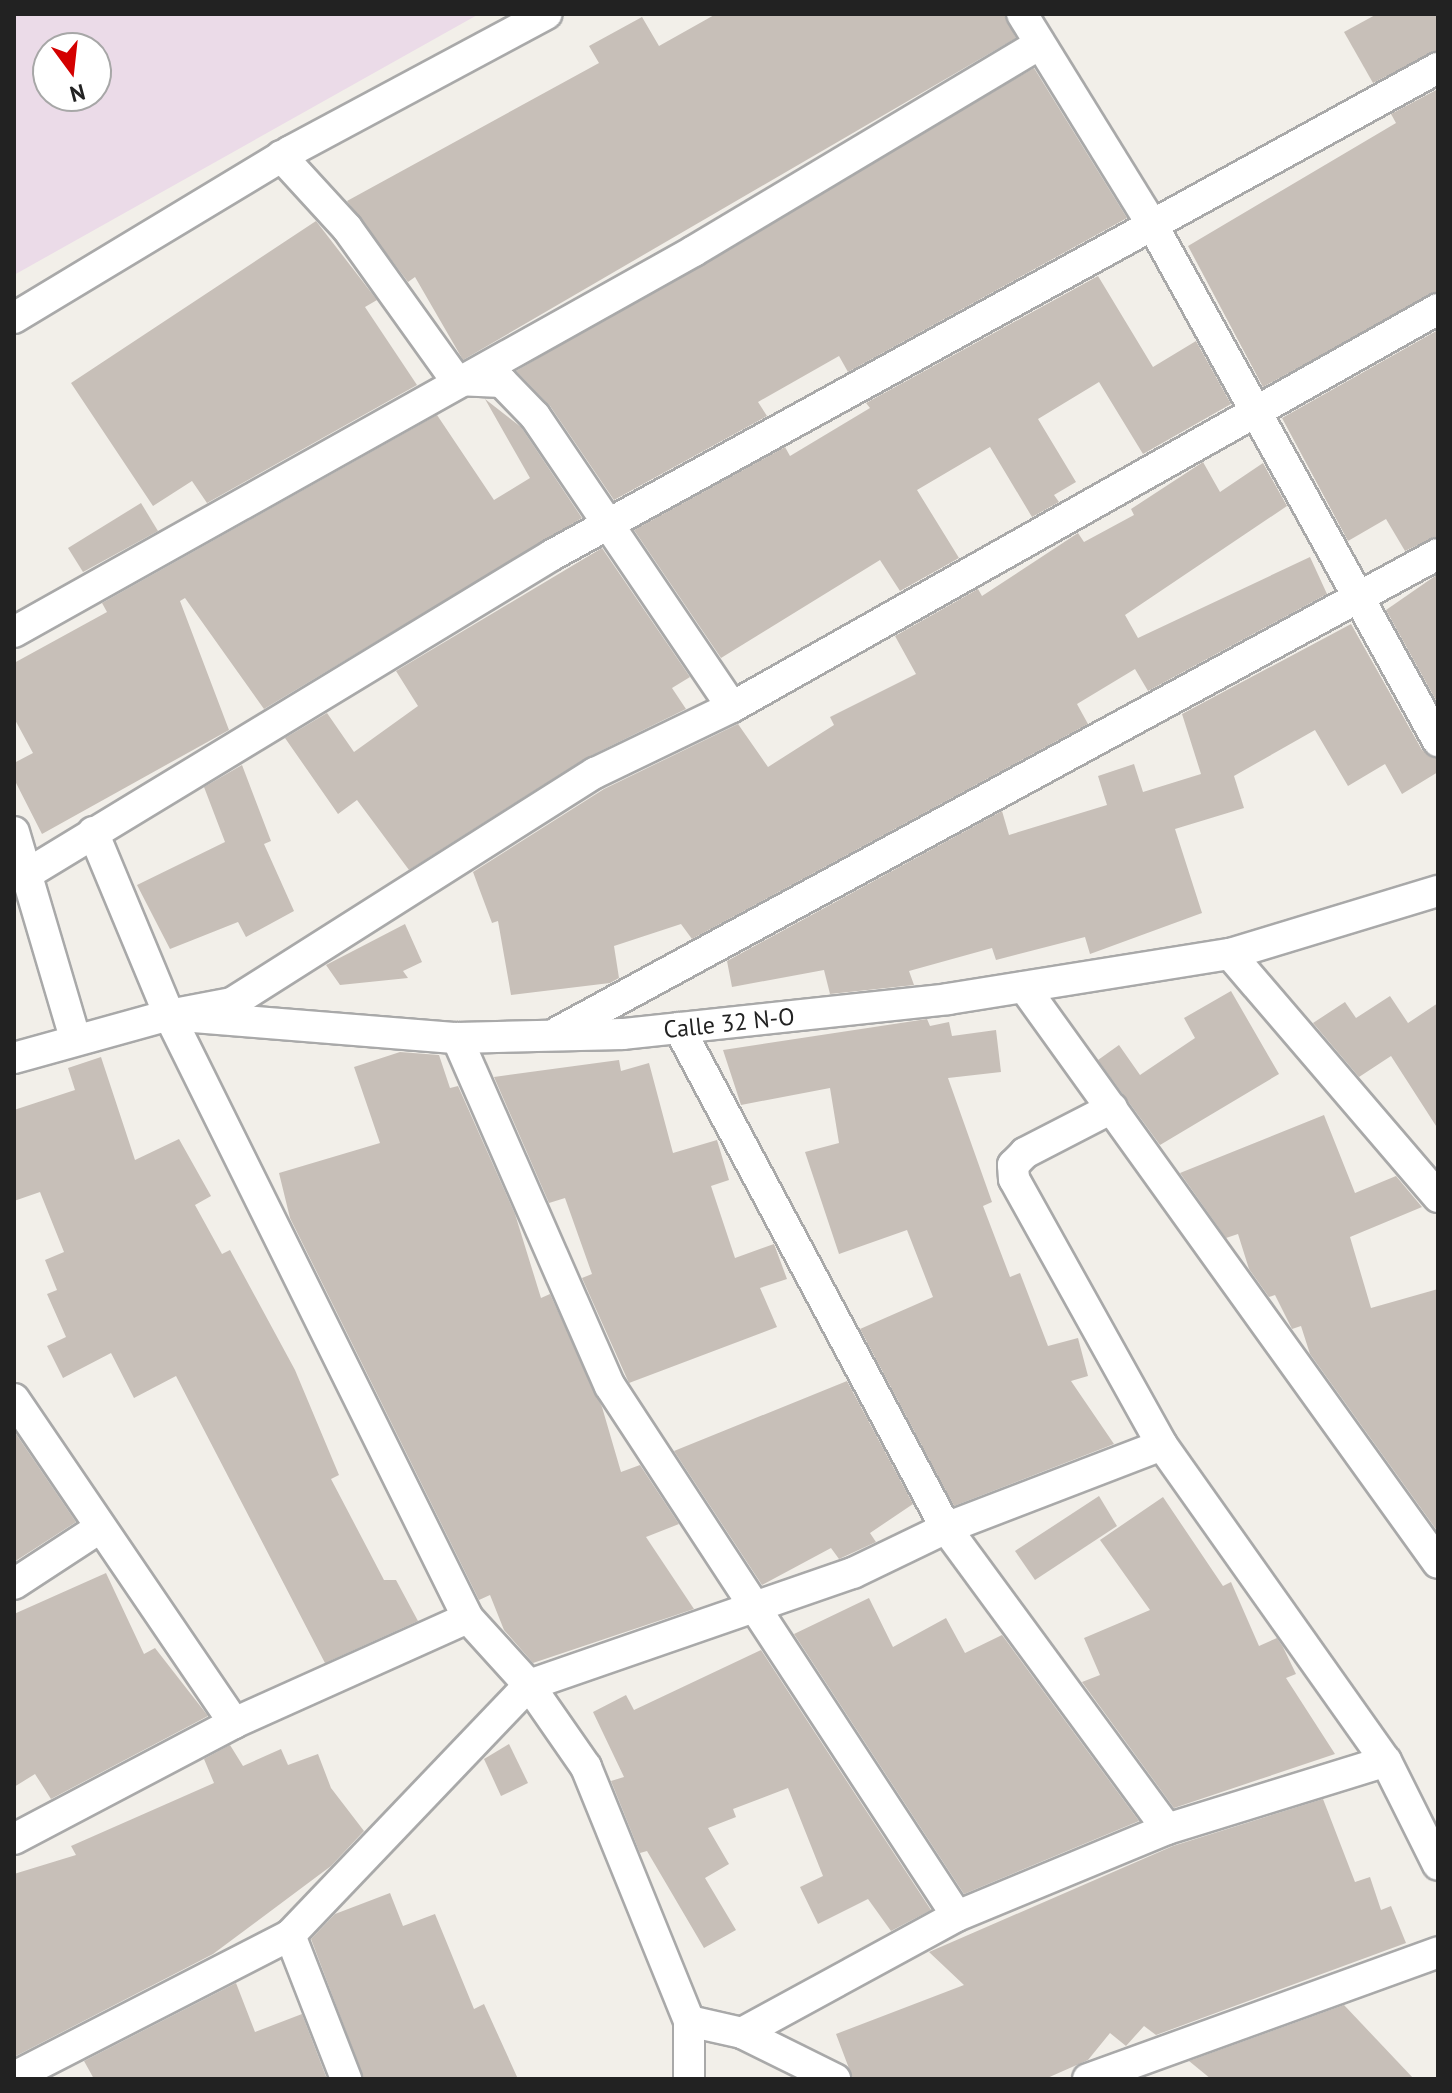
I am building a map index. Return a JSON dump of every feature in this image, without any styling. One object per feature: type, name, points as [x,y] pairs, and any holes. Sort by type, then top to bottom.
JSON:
[{"type":"street","points":[[14,318],[281,156],[547,14]]},
{"type":"street","points":[[1022,14],[1037,46],[1153,226],[1354,599],[1438,741]]},
{"type":"street","points":[[14,632],[456,380],[694,251],[1037,46]]},
{"type":"street","points":[[27,874],[611,524],[1438,68]]},
{"type":"street","points":[[281,156],[347,228],[456,380]]},
{"type":"street","points":[[169,1015],[232,1003],[595,773],[732,707],[1253,408],[1438,309]]},
{"type":"street","points":[[456,380],[502,382],[535,416],[732,707]]},
{"type":"street","points":[[552,1036],[1438,554]]},
{"type":"street","points":[[93,832],[169,1015],[468,1618],[529,1685],[586,1767],[689,2021],[689,2079]]},
{"type":"street","points":[[14,833],[75,1038]]},
{"type":"street","name":"Calle 32 N-O","points":[[14,1058],[75,1038],[169,1015],[457,1038],[679,1028],[1024,987],[1230,954],[1438,891]]},
{"type":"street","points":[[1230,954],[1438,1197]]},
{"type":"street","points":[[1024,987],[1438,1563]]},
{"type":"street","points":[[679,1028],[946,1528],[1167,1829]]},
{"type":"street","points":[[457,1038],[610,1386],[957,1916]]},
{"type":"street","points":[[1112,1108],[1025,1153],[1013,1165],[1014,1179],[1162,1445],[1386,1761],[1438,1865]]},
{"type":"street","points":[[14,1399],[98,1529],[234,1723]]},
{"type":"street","points":[[14,2077],[290,1935],[529,1685],[853,1573],[946,1528],[1162,1445]]},
{"type":"street","points":[[14,1584],[98,1529]]},
{"type":"street","points":[[14,1839],[234,1723],[468,1618]]},
{"type":"street","points":[[742,2033],[957,1916],[1167,1829],[1386,1761]]},
{"type":"street","points":[[290,1935],[346,2079]]},
{"type":"street","points":[[1088,2079],[1438,1952]]},
{"type":"street","points":[[689,2021],[742,2033],[835,2079]]},
{"type":"shaded area","points":[[14,14],[479,14],[14,275]]},
{"type":"building","points":[[716,14],[1004,14],[1016,38],[463,360],[415,277],[408,282],[347,201],[599,63],[589,46],[642,17],[659,46]]},
{"type":"building","points":[[1377,14],[1438,14],[1438,50],[1373,83],[1344,32]]},
{"type":"building","points":[[1034,68],[1127,218],[848,372],[839,356],[758,402],[767,416],[614,500],[550,406],[516,371]]},
{"type":"building","points":[[1438,89],[1438,291],[1263,387],[1188,246],[1396,123],[1391,114]]},
{"type":"building","points":[[316,221],[377,300],[365,307],[417,385],[207,503],[192,481],[153,506],[71,383]]},
{"type":"building","points":[[1098,276],[1153,367],[1196,341],[1231,404],[1143,454],[1099,382],[1038,419],[1076,482],[1054,495],[1059,502],[1032,517],[990,447],[917,490],[959,558],[900,591],[880,560],[721,658],[634,530],[785,447],[790,456],[870,408],[866,403]]},
{"type":"building","points":[[1438,330],[1438,536],[1405,551],[1386,519],[1348,541],[1282,418]]},
{"type":"building","points":[[485,399],[521,427],[582,518],[264,709],[185,598],[180,601],[229,730],[42,834],[14,779],[14,763],[33,753],[14,718],[14,663],[107,612],[102,603],[437,415],[494,500],[530,478]]},
{"type":"building","points":[[1203,462],[1220,492],[1263,463],[1287,506],[1125,615],[1138,638],[1310,557],[1327,594],[1148,691],[1135,669],[1077,704],[1088,724],[692,939],[681,924],[614,946],[619,978],[610,983],[511,995],[498,921],[492,923],[473,872],[604,789],[738,724],[768,767],[834,725],[830,717],[916,674],[895,636],[978,589],[982,596],[1078,533],[1084,542],[1134,515],[1131,509]]},
{"type":"building","points":[[141,503],[158,531],[83,572],[68,548]]},
{"type":"building","points":[[602,548],[690,677],[672,688],[686,709],[586,758],[409,870],[357,800],[338,814],[285,738],[327,713],[354,752],[418,706],[396,671]]},
{"type":"building","points":[[1438,574],[1438,704],[1386,610]]},
{"type":"building","points":[[1351,624],[1422,750],[1438,759],[1438,772],[1402,794],[1385,764],[1348,786],[1315,730],[1234,776],[1244,808],[1175,829],[1202,913],[1090,954],[1085,937],[996,960],[992,948],[909,971],[914,985],[830,994],[824,970],[732,987],[727,961],[1002,811],[1009,835],[1107,805],[1098,776],[1134,764],[1143,792],[1201,774],[1182,714]]},
{"type":"building","points":[[242,765],[271,841],[264,844],[294,911],[246,937],[238,922],[170,949],[137,885],[225,842],[204,787]]},
{"type":"building","points":[[405,924],[422,962],[403,971],[408,978],[340,985],[326,965]]},
{"type":"building","points":[[1231,991],[1279,1074],[1160,1145],[1098,1060],[1119,1045],[1140,1075],[1195,1038],[1184,1018]]},
{"type":"building","points":[[1390,996],[1408,1023],[1438,1003],[1438,1129],[1391,1056],[1359,1077],[1313,1023],[1345,1002],[1356,1018]]},
{"type":"building","points":[[927,1019],[930,1026],[949,1022],[952,1036],[996,1030],[1001,1072],[948,1078],[992,1202],[983,1206],[1010,1277],[1020,1273],[1048,1346],[1078,1338],[1088,1376],[1071,1381],[1114,1444],[954,1506],[860,1329],[933,1297],[907,1230],[839,1254],[805,1152],[839,1143],[830,1088],[741,1105],[723,1050]]},
{"type":"building","points":[[400,1052],[439,1055],[450,1088],[458,1086],[515,1214],[541,1298],[550,1294],[602,1407],[621,1472],[640,1465],[679,1524],[646,1537],[694,1609],[533,1663],[504,1630],[490,1595],[479,1600],[290,1218],[279,1173],[380,1143],[354,1067]]},
{"type":"building","points":[[101,1057],[135,1160],[179,1139],[211,1196],[195,1205],[222,1254],[230,1250],[295,1370],[339,1475],[331,1479],[384,1580],[396,1580],[418,1621],[325,1663],[176,1376],[134,1398],[111,1353],[63,1378],[47,1346],[66,1337],[47,1294],[57,1290],[45,1260],[64,1252],[40,1192],[14,1201],[14,1110],[75,1090],[68,1068]]},
{"type":"building","points":[[619,1060],[621,1071],[649,1063],[673,1153],[717,1140],[729,1180],[711,1186],[735,1258],[774,1244],[787,1279],[760,1288],[777,1327],[629,1383],[582,1278],[592,1274],[565,1198],[549,1203],[494,1077]]},
{"type":"building","points":[[1324,1115],[1355,1193],[1396,1176],[1422,1207],[1350,1237],[1371,1308],[1438,1289],[1438,1532],[1310,1354],[1301,1326],[1292,1329],[1275,1295],[1269,1297],[1249,1269],[1238,1234],[1226,1238],[1180,1173]]},
{"type":"building","points":[[847,1381],[913,1504],[870,1533],[876,1542],[839,1559],[831,1548],[762,1585],[674,1451]]},
{"type":"building","points":[[14,1431],[76,1522],[14,1562]]},
{"type":"building","points":[[1099,1496],[1117,1526],[1035,1580],[1015,1551]]},
{"type":"building","points":[[1163,1497],[1223,1586],[1231,1582],[1259,1646],[1277,1638],[1296,1674],[1286,1678],[1335,1754],[1174,1808],[1082,1682],[1100,1675],[1084,1638],[1150,1610],[1100,1540]]},
{"type":"building","points":[[106,1573],[144,1654],[155,1648],[208,1716],[51,1799],[35,1774],[14,1787],[14,1614]]},
{"type":"building","points":[[869,1598],[893,1647],[946,1618],[965,1653],[1002,1635],[1139,1821],[964,1894],[794,1634]]},
{"type":"building","points":[[761,1650],[931,1910],[891,1931],[868,1899],[818,1924],[800,1887],[823,1876],[788,1788],[733,1809],[736,1817],[708,1828],[729,1864],[705,1878],[736,1930],[704,1948],[647,1851],[640,1853],[611,1781],[624,1777],[593,1712],[626,1695],[634,1710]]},
{"type":"building","points":[[509,1744],[528,1783],[501,1796],[484,1759]]},
{"type":"building","points":[[230,1745],[243,1766],[281,1749],[288,1765],[318,1754],[331,1788],[364,1831],[331,1866],[213,1954],[14,2057],[14,1874],[76,1855],[71,1846],[214,1783],[204,1759]]},
{"type":"building","points":[[1323,1799],[1355,1882],[1370,1877],[1381,1910],[1391,1906],[1406,1943],[1156,2035],[1144,2026],[1126,2046],[1110,2033],[1088,2060],[1045,2079],[853,2079],[836,2034],[964,1985],[929,1952],[1173,1846]]},
{"type":"building","points":[[390,1893],[403,1926],[435,1914],[474,2009],[484,2004],[518,2079],[364,2079],[311,1939],[335,1914]]},
{"type":"building","points":[[236,1983],[255,2032],[302,2014],[327,2079],[94,2079],[84,2061]]},
{"type":"building","points":[[1344,2005],[1414,2079],[1211,2079],[1189,2061]]}]
